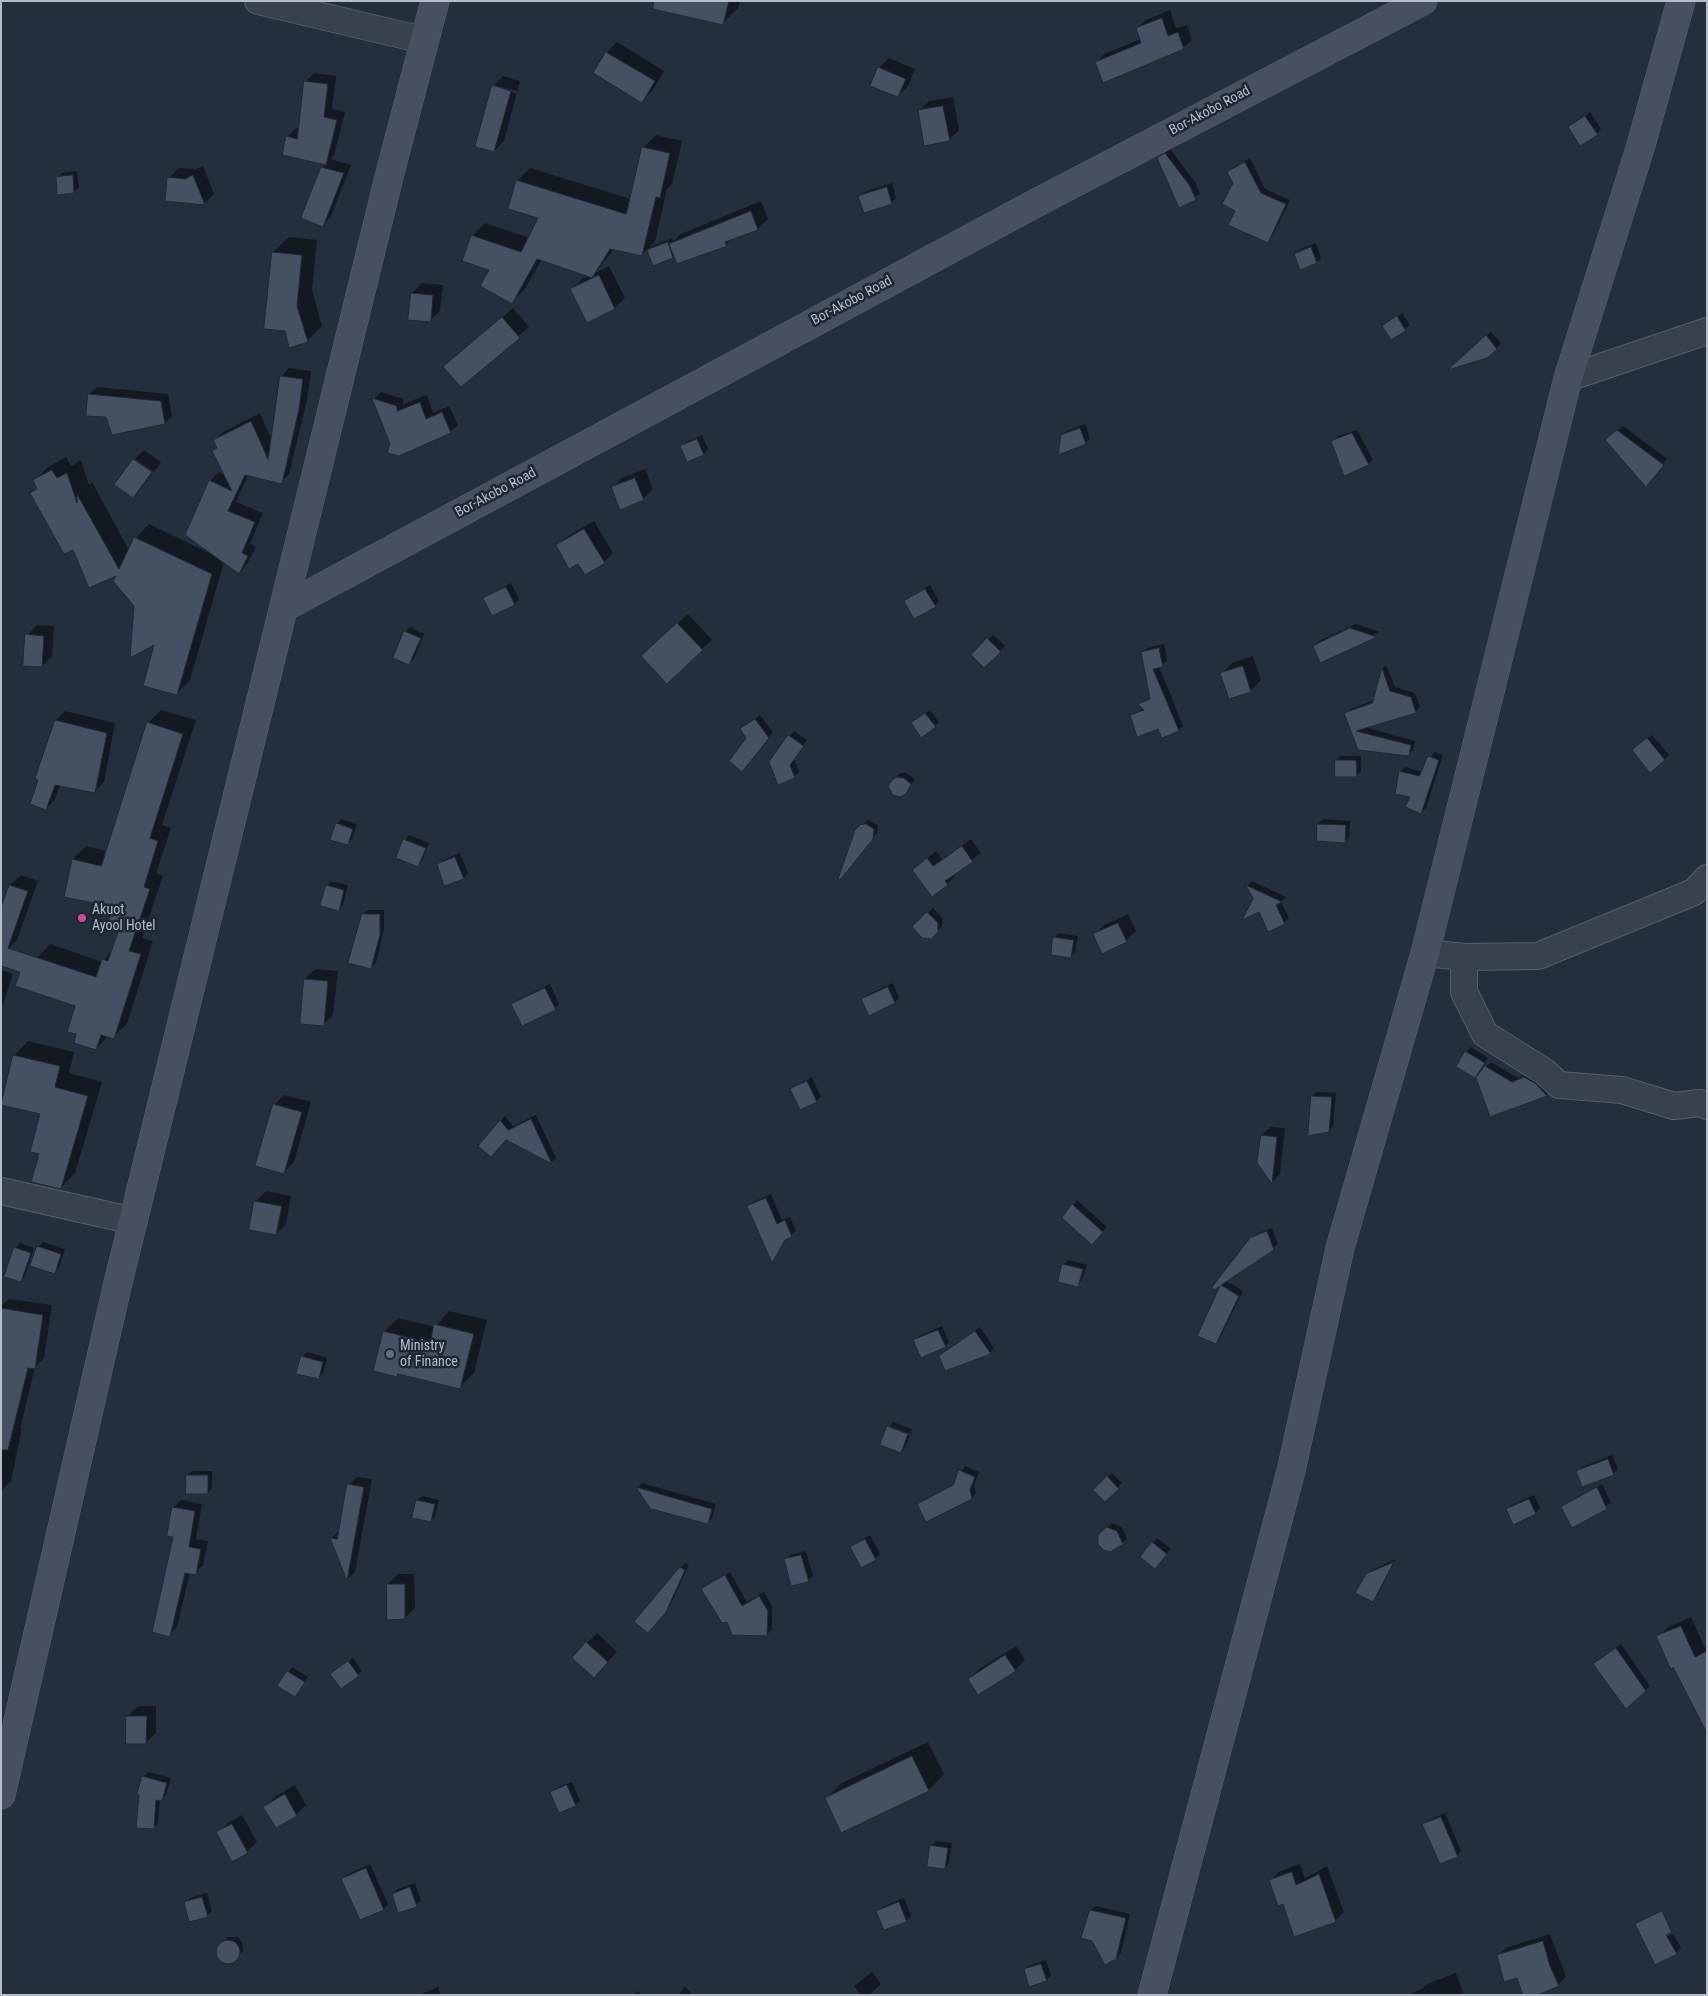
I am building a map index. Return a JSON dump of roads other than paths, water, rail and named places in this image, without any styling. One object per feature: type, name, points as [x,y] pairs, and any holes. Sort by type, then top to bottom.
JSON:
[{"type":"street","points":[[258,1],[424,40]]},
{"type":"street","points":[[1,1795],[134,1221],[435,1]]},
{"type":"street","name":"Bor-Akobo Road","points":[[285,607],[1053,194],[1423,1]]},
{"type":"street","points":[[1152,1995],[1291,1471],[1340,1248],[1425,953],[1568,378],[1641,145],[1681,1]]},
{"type":"street","points":[[1568,378],[1707,331]]},
{"type":"street","points":[[1425,953],[1464,957],[1538,956],[1570,941],[1605,930],[1636,914],[1659,907],[1700,885]]},
{"type":"street","points":[[1464,957],[1464,992],[1485,1034],[1545,1072],[1559,1085],[1622,1090],[1674,1106],[1700,1103],[1707,1106]]},
{"type":"street","points":[[1,1191],[134,1221]]},
{"type":"place","name":"Akuot Ayool Hotel","points":[[82,918]]},
{"type":"place","name":"Ministry of Finance","points":[[390,1354]]}]
